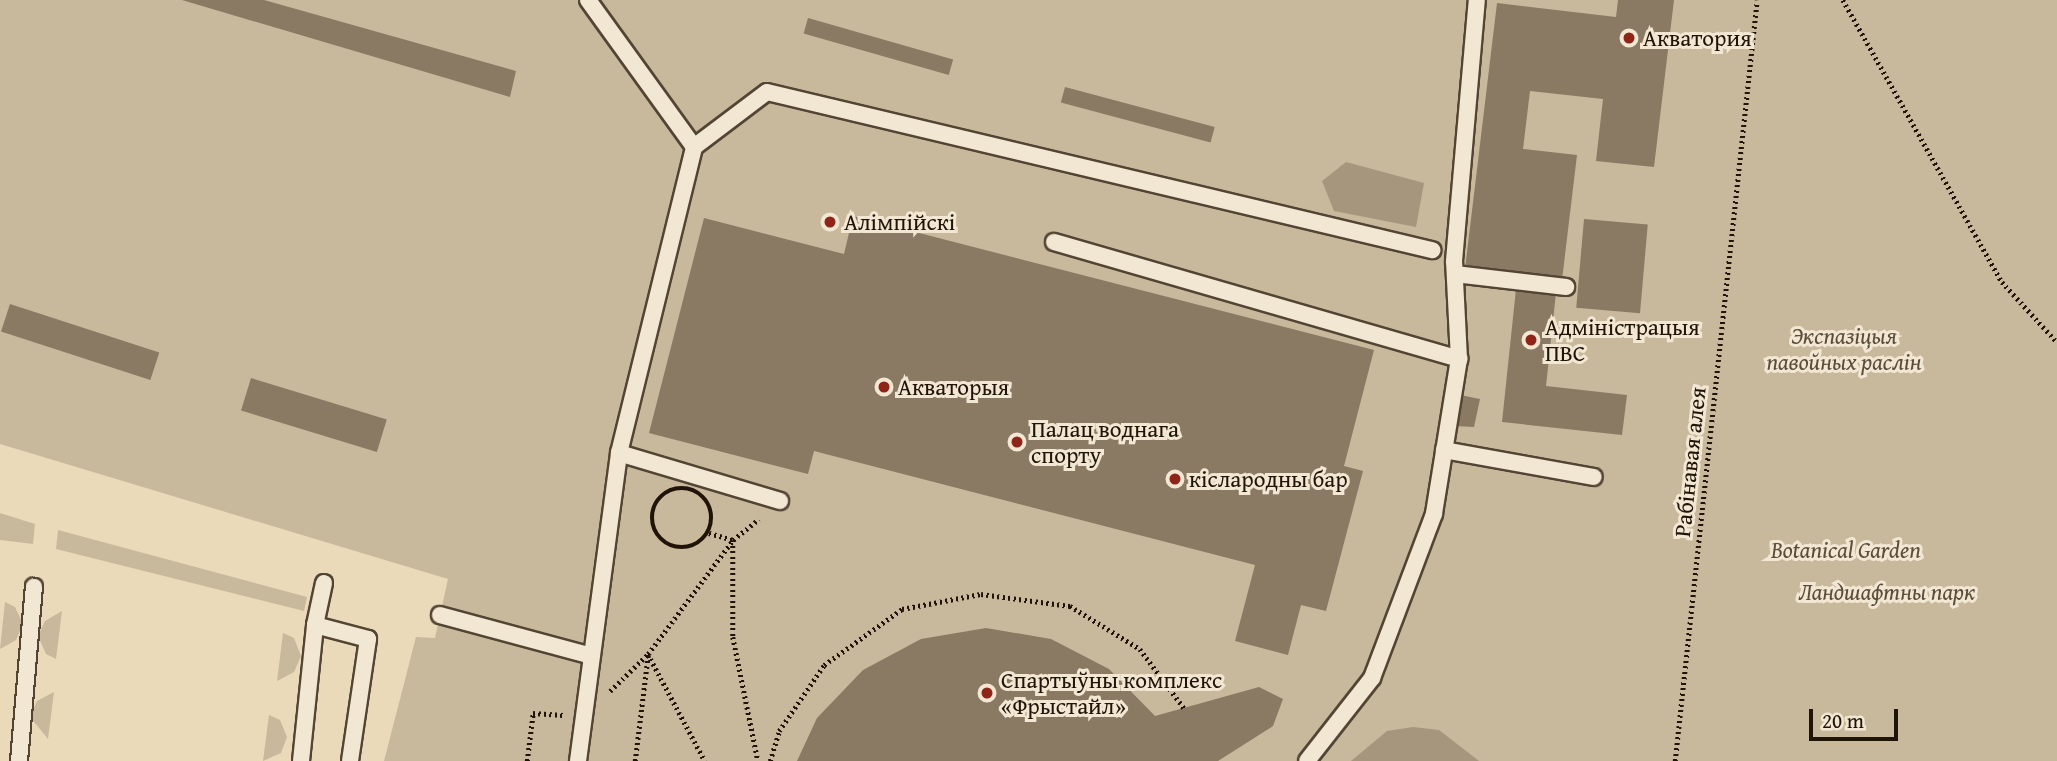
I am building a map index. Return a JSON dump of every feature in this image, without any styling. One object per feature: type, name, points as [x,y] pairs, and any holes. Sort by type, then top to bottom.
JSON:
[{"type":"lane","points":[[588,0],[694,147]]},
{"type":"lane","points":[[1307,761],[1371,678],[1434,514],[1459,359],[1455,274],[1477,0]]},
{"type":"lane","points":[[578,761],[619,453],[694,147],[767,92],[1432,250]]},
{"type":"lane","points":[[1054,242],[1459,359]]},
{"type":"lane","points":[[1455,274],[1566,288]]},
{"type":"lane","points":[[1444,450],[1594,477]]},
{"type":"lane","points":[[619,453],[780,501]]},
{"type":"lane","points":[[301,761],[315,625],[324,583]]},
{"type":"lane","points":[[19,761],[34,587]]},
{"type":"lane","points":[[440,615],[592,656]]},
{"type":"lane","points":[[315,625],[368,639],[350,761]]},
{"type":"path","name":"Рабінавая алея","points":[[1675,761],[1757,0]]},
{"type":"path","points":[[1843,0],[2002,282],[2057,342]]},
{"type":"path","points":[[695,490],[708,501],[709,533],[696,545],[671,545],[653,527],[653,509],[663,495],[695,490]]},
{"type":"path","points":[[527,761],[533,713],[583,717],[648,654],[733,540],[780,501]]},
{"type":"path","points":[[709,533],[733,540]]},
{"type":"path","points":[[733,540],[733,637],[758,761]]},
{"type":"path","points":[[769,761],[779,731],[824,665],[902,609],[981,594],[1070,606],[1140,649],[1184,708]]},
{"type":"path","points":[[635,761],[648,654]]},
{"type":"path","points":[[648,654],[705,761]]},
{"type":"green space","name":"Алімпійскі","points":[[0,0],[2057,0],[2057,761],[384,761],[416,637],[435,638],[448,579],[0,444]]},
{"type":"green space","points":[[0,513],[35,524],[33,544],[0,540]]},
{"type":"green space","points":[[58,530],[307,597],[304,611],[56,549]]},
{"type":"green space","points":[[5,602],[15,607],[23,624],[16,640],[0,649]]},
{"type":"green space","points":[[62,611],[56,659],[46,654],[38,636],[45,621]]},
{"type":"green space","points":[[283,633],[294,638],[301,656],[294,672],[277,681]]},
{"type":"green space","points":[[54,692],[48,739],[30,717],[37,701]]},
{"type":"green space","points":[[269,715],[280,720],[287,737],[281,753],[263,761]]},
{"type":"shaded area","points":[[1346,162],[1424,183],[1416,227],[1334,211],[1322,181]]},
{"type":"shaded area","points":[[1413,727],[1439,730],[1479,761],[1351,761],[1387,731]]},
{"type":"building","points":[[182,0],[264,0],[516,71],[510,97]]},
{"type":"building","points":[[1618,0],[1674,0],[1654,167],[1596,161],[1603,99],[1530,91],[1523,149],[1577,155],[1562,280],[1465,269],[1497,3],[1616,17]]},
{"type":"building","points":[[808,18],[953,60],[949,75],[804,33]]},
{"type":"building","points":[[1065,87],[1215,127],[1211,143],[1061,102]]},
{"type":"building","name":"Палац воднага спорту","points":[[853,216],[1374,350],[1344,466],[1363,471],[1326,611],[1301,605],[1288,655],[1235,641],[1255,565],[814,451],[808,474],[649,433],[704,218],[844,254]]},
{"type":"building","points":[[1584,219],[1648,225],[1640,313],[1576,308]]},
{"type":"building","name":"Адміністрацыя ПВС","points":[[1516,289],[1556,293],[1546,386],[1627,395],[1622,435],[1502,422]]},
{"type":"building","points":[[10,304],[159,353],[150,380],[1,332]]},
{"type":"building","points":[[251,378],[387,420],[377,452],[241,411]]},
{"type":"building","points":[[1460,395],[1480,399],[1474,427],[1455,426]]},
{"type":"building","name":"Спартыўны комплекс «Фрыстайл»","points":[[986,628],[1051,639],[1109,669],[1155,716],[1259,687],[1283,699],[1273,726],[1218,761],[797,761],[817,718],[863,670],[921,639]]},
{"type":"place","name":"Акватория","points":[[1629,38]]},
{"type":"place","name":"Алімпійскі","points":[[830,222]]},
{"type":"place","name":"Адміністрацыя ПВС","points":[[1531,340]]},
{"type":"place","name":"Акваторыя","points":[[884,387]]},
{"type":"place","name":"Палац воднага спорту","points":[[1017,442]]},
{"type":"place","name":"кіслародны бар","points":[[1175,479]]},
{"type":"place","name":"Спартыўны комплекс «Фрыстайл»","points":[[987,693]]},
{"type":"park label","name":"Экспазіцыя павойных раслін","points":[[1844,349]]},
{"type":"park label","name":"Botanical Garden","points":[[1846,550]]},
{"type":"park label","name":"Ландшафтны парк","points":[[1887,592]]}]
